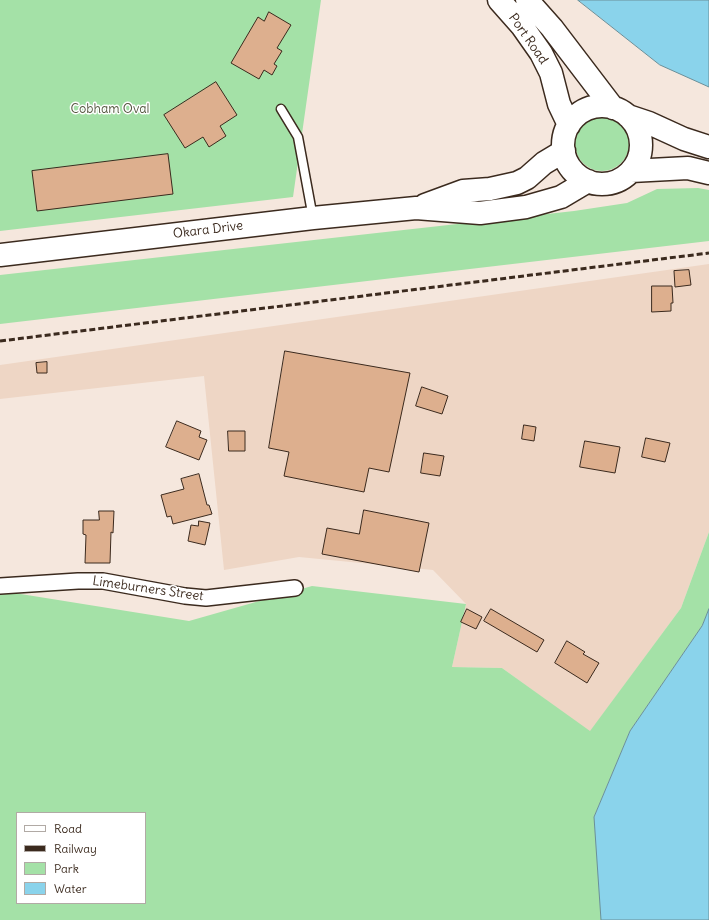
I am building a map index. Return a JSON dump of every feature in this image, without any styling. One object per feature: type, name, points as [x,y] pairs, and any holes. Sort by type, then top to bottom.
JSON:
[{"type":"main road","name":"Port Road","points":[[499,0],[522,26],[541,53],[551,73],[559,104],[569,125]]},
{"type":"main road","name":"Port Road","points":[[527,0],[552,28],[620,112]]},
{"type":"main road","points":[[620,112],[637,128],[641,143],[639,158],[631,171],[624,178],[616,182],[597,184],[588,181],[579,176],[572,169],[566,160],[564,151],[564,138],[569,125],[577,116],[588,109],[600,106],[620,112],[684,139],[709,147]]},
{"type":"main road","name":"Okara Drive","points":[[416,208],[463,191],[490,189],[517,183],[527,178],[544,163],[564,151]]},
{"type":"main road","points":[[631,171],[688,168],[709,173]]},
{"type":"main road","name":"Okara Drive","points":[[0,255],[313,218],[416,208],[480,213],[526,206],[561,197],[588,181]]},
{"type":"street","name":"Limeburners Street","points":[[0,586],[78,581],[103,582],[185,596],[206,598],[296,588]]},
{"type":"lane","points":[[281,109],[298,137],[313,218]]},
{"type":"shaded area","points":[[709,264],[709,532],[681,608],[590,732],[502,668],[452,667],[466,604],[433,570],[299,557],[224,570],[204,376],[0,399],[0,365]]},
{"type":"green space","name":"Cobham Oval","points":[[0,0],[321,0],[293,197],[0,231]]},
{"type":"green space","points":[[597,117],[607,117],[617,121],[625,129],[629,139],[629,149],[625,159],[617,167],[607,171],[597,171],[587,167],[579,159],[575,149],[575,139],[579,129],[587,121]]},
{"type":"green space","points":[[698,188],[709,190],[709,241],[0,324],[0,275],[574,211],[627,203],[657,189]]},
{"type":"green space","points":[[709,532],[709,609],[702,626],[630,731],[594,817],[646,920],[0,920],[0,592],[2,591],[189,621],[312,586],[466,604],[452,667],[502,668],[590,731],[681,608]]},
{"type":"water","points":[[578,0],[709,0],[709,87],[660,65]]},
{"type":"water","points":[[709,609],[709,920],[601,920],[594,817],[630,731],[702,626]]},
{"type":"building","points":[[269,12],[291,25],[277,48],[282,51],[274,64],[277,66],[272,75],[264,70],[259,79],[231,63],[258,17],[264,21]]},
{"type":"building","points":[[216,82],[237,115],[220,126],[226,136],[209,147],[203,137],[185,148],[164,115]]},
{"type":"building","points":[[168,154],[173,194],[37,211],[32,171]]},
{"type":"building","points":[[689,270],[691,285],[675,287],[674,271]]},
{"type":"building","points":[[652,286],[672,286],[673,303],[671,303],[671,311],[652,312]]},
{"type":"building","points":[[285,351],[410,373],[389,472],[369,468],[364,492],[284,476],[289,452],[269,448]]},
{"type":"building","points":[[47,362],[47,373],[37,373],[36,363]]},
{"type":"building","points":[[422,387],[448,396],[442,414],[416,406]]},
{"type":"building","points":[[177,421],[201,431],[199,437],[207,440],[199,460],[166,447]]},
{"type":"building","points":[[524,425],[536,427],[534,441],[522,439]]},
{"type":"building","points":[[228,431],[245,431],[245,451],[229,451]]},
{"type":"building","points":[[646,438],[670,443],[665,462],[642,457]]},
{"type":"building","points":[[585,441],[620,447],[615,473],[580,467]]},
{"type":"building","points":[[424,453],[444,456],[440,476],[421,473]]},
{"type":"building","points":[[199,474],[207,505],[209,505],[212,514],[173,524],[171,516],[167,517],[161,495],[184,489],[181,479]]},
{"type":"building","points":[[364,510],[429,523],[419,572],[322,554],[327,528],[359,534]]},
{"type":"building","points":[[99,511],[114,511],[113,533],[111,532],[110,563],[85,563],[86,535],[83,534],[83,520],[99,520]]},
{"type":"building","points":[[199,521],[210,523],[205,545],[188,541],[191,525],[198,526]]},
{"type":"building","points":[[467,609],[482,617],[476,629],[461,622]]},
{"type":"building","points":[[491,609],[544,640],[537,652],[484,621]]},
{"type":"building","points":[[567,641],[585,652],[583,654],[599,663],[587,683],[555,663]]},
{"type":"railway","points":[[0,341],[709,253]]}]
